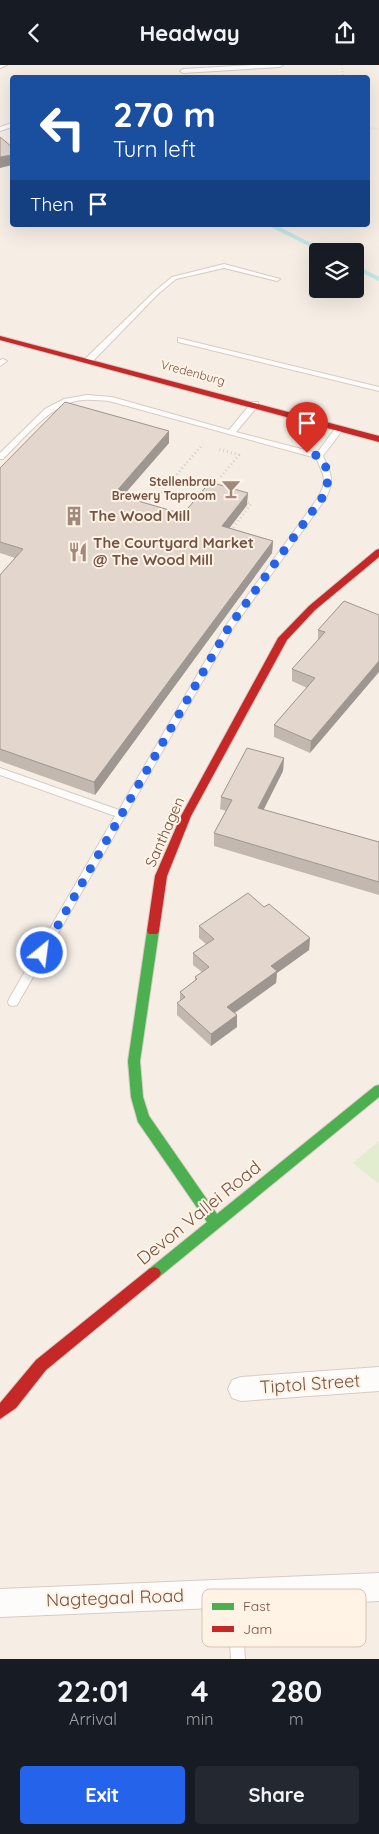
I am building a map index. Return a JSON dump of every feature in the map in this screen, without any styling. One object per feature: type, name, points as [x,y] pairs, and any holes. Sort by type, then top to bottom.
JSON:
[{"type":"street","name":"Vredenburg","points":[[0,338],[255,404],[379,439]]},
{"type":"street","name":"Santhagen","points":[[216,1222],[143,1119],[136,1098],[134,1061],[161,876],[186,816],[283,638],[312,608],[379,552]]},
{"type":"street","name":"Devon Vallei Road","points":[[0,1412],[11,1403],[41,1365],[379,1090]]},
{"type":"street","name":"Devon Vallei Road","points":[[19,1376],[41,1365]]},
{"type":"street","name":"Tiptol Street","points":[[241,1389],[379,1379]]},
{"type":"street","name":"Nagtegaal Road","points":[[331,1589],[379,1587]]},
{"type":"street","name":"Nagtegaal Road","points":[[0,1603],[202,1594]]},
{"type":"lane","points":[[0,66],[4,65]]},
{"type":"lane","points":[[183,71],[280,65]]},
{"type":"lane","points":[[88,360],[156,293],[174,278],[224,266],[277,279]]},
{"type":"lane","points":[[181,340],[379,389]]},
{"type":"lane","points":[[0,457],[48,411],[67,401],[87,397],[109,399],[319,456]]},
{"type":"lane","points":[[231,433],[255,404]]},
{"type":"lane","points":[[319,456],[340,428]]},
{"type":"lane","points":[[13,1002],[122,815],[238,607],[312,514],[328,486],[328,477],[319,456]]},
{"type":"lane","points":[[0,771],[122,815]]},
{"type":"path","points":[[144,512],[203,444]]},
{"type":"path","points":[[209,492],[239,455],[218,449]]},
{"type":"path","points":[[237,533],[230,531],[251,504],[238,500]]},
{"type":"green space","points":[[379,1141],[379,1184],[353,1163]]},
{"type":"building","points":[[0,137],[10,145],[10,155],[0,157]]},
{"type":"building","points":[[65,402],[169,431],[114,494],[183,514],[210,482],[248,493],[222,526],[273,541],[94,782],[0,749],[0,575],[23,549],[0,542],[0,468]]},
{"type":"building","points":[[344,601],[379,615],[379,661],[311,741],[274,725],[315,678],[292,669],[325,632],[318,630]]},
{"type":"building","points":[[247,748],[284,758],[258,808],[379,842],[379,882],[214,833],[232,800],[221,797]]},
{"type":"building","points":[[248,893],[264,907],[269,904],[310,938],[271,966],[277,971],[227,1007],[237,1015],[211,1034],[177,1003],[185,997],[180,992],[197,979],[195,977],[209,967],[193,953],[214,939],[199,926]]},
{"type":"waterway","points":[[275,227],[309,244]]},
{"type":"waterway","points":[[364,272],[379,279]]},
{"type":"traffic: fast","points":[[153,931],[134,1061],[137,1097],[143,1118],[215,1222]]},
{"type":"traffic: fast","points":[[154,1273],[379,1090]]},
{"type":"traffic: jam","points":[[0,338],[379,439]]},
{"type":"traffic: jam","points":[[153,931],[161,876],[186,816],[283,638],[312,608],[379,552]]},
{"type":"traffic: jam","points":[[0,1412],[11,1403],[41,1365],[154,1273]]},
{"type":"place","name":"Stellenbrau Brewery Taproom","points":[[231,489]]},
{"type":"place","name":"The Wood Mill","points":[[74,516]]},
{"type":"place","name":"The Courtyard Market @ The Wood Mill","points":[[78,552]]},
{"type":"route","points":[[42,953],[122,815],[194,685],[229,627],[322,498],[329,483],[326,469],[319,456],[307,453]]}]
